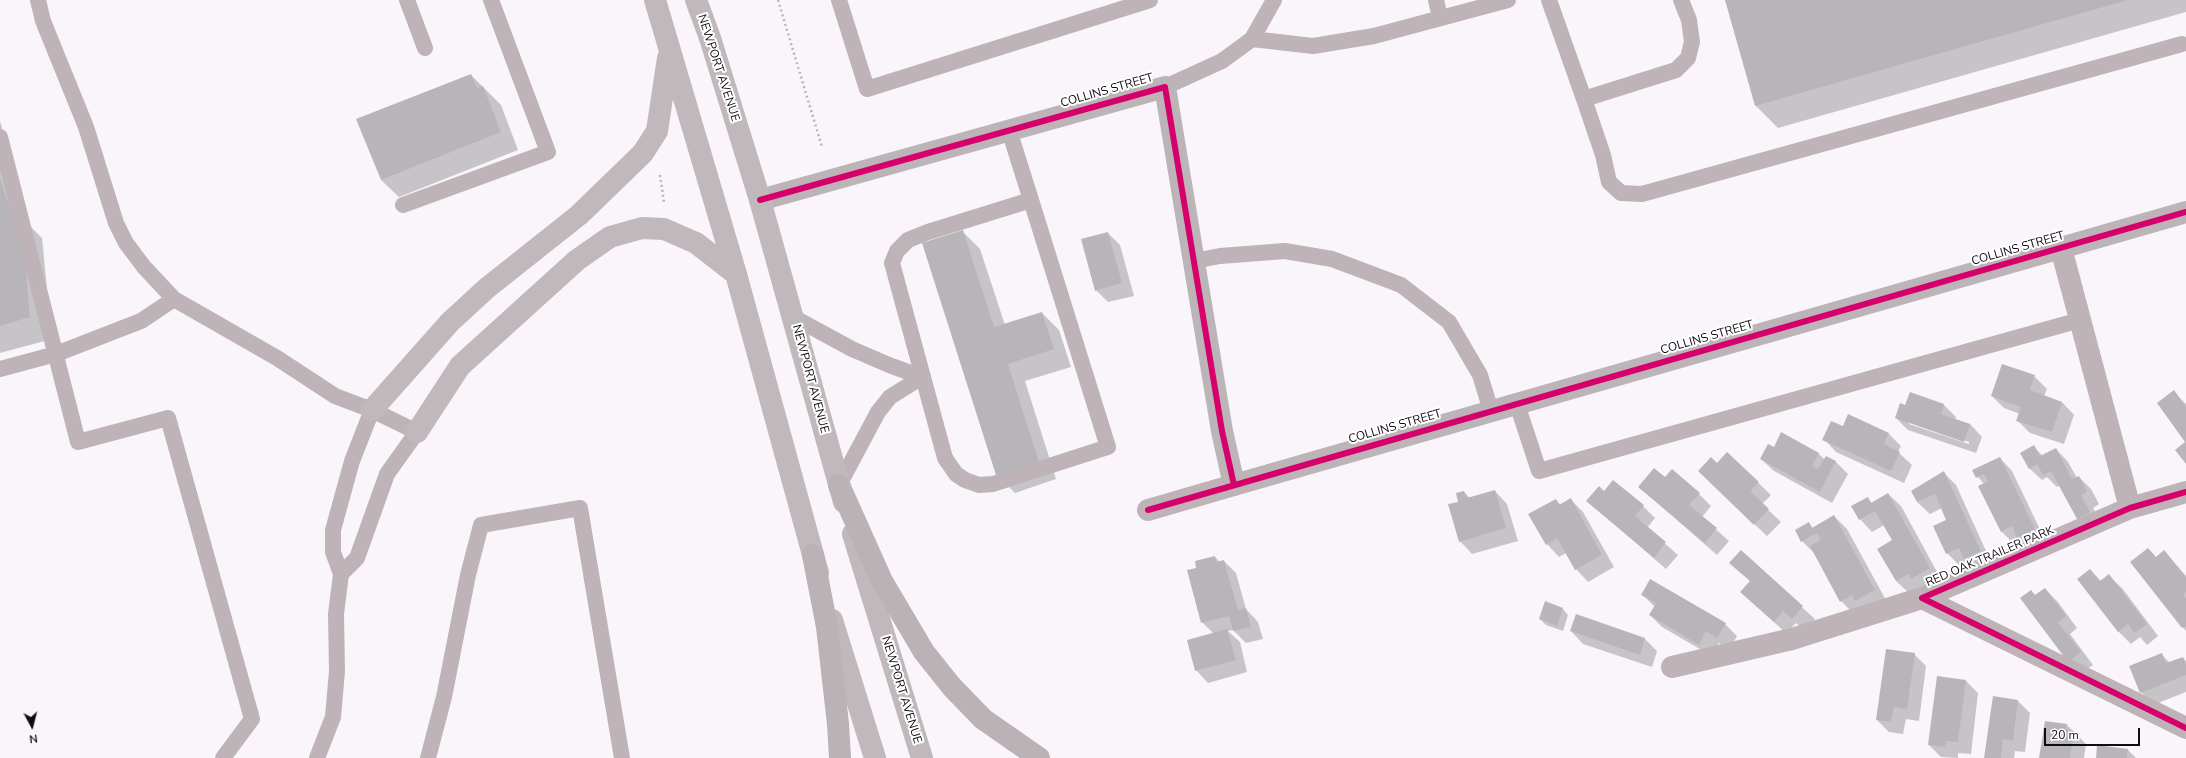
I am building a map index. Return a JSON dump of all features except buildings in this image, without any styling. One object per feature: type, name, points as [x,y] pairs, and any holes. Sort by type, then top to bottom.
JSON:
[{"type":"highway","points":[[839,485],[882,581],[924,652],[952,688],[983,719],[1038,758]]},
{"type":"highway","points":[[813,556],[827,628],[838,724],[840,758]]},
{"type":"main road","points":[[655,0],[669,53],[736,274],[813,556],[874,758]]},
{"type":"main road","name":"NEWPORT AVENUE","points":[[696,0],[710,38],[760,200],[839,485],[922,758]]},
{"type":"main road","points":[[372,410],[450,322],[487,288],[579,215],[643,154],[657,131],[669,53]]},
{"type":"main road","points":[[418,432],[460,366],[577,260],[610,237],[642,228],[664,229],[696,243],[736,274]]},
{"type":"street","name":"COLLINS STREET","points":[[760,200],[1164,87],[1222,431],[1234,485]]},
{"type":"street","name":"COLLINS STREET","points":[[1148,510],[2186,212]]},
{"type":"street","points":[[2061,248],[2130,508]]},
{"type":"street","name":"RED OAK TRAILER PARK","points":[[1672,667],[1792,639],[1922,598],[2130,508],[2186,492]]},
{"type":"street","name":"RED OAK TRAILER PARK","points":[[1922,598],[2186,728]]},
{"type":"lane","points":[[38,0],[44,21],[86,127],[116,223],[126,243],[144,267],[174,299],[277,358],[335,396],[372,410],[418,432],[387,474],[356,558],[341,574]]},
{"type":"lane","points":[[407,0],[425,48]]},
{"type":"lane","points":[[403,206],[548,152],[491,0]]},
{"type":"lane","points":[[839,0],[867,89],[1150,0]]},
{"type":"lane","points":[[1164,87],[1222,61],[1252,39],[1274,0]]},
{"type":"lane","points":[[1436,0],[1440,18]]},
{"type":"lane","points":[[1252,39],[1313,46],[1374,36],[1508,0]]},
{"type":"lane","points":[[1549,0],[1584,99],[1602,154],[1609,182],[1620,193],[1642,194],[2182,44]]},
{"type":"lane","points":[[1584,99],[1676,70],[1688,58],[1692,42],[1689,20],[1681,0]]},
{"type":"lane","points":[[1009,130],[1031,200],[1108,447],[993,484],[980,485],[965,480],[956,474],[945,458],[892,263],[897,251],[908,240],[928,232],[1031,200]]},
{"type":"lane","points":[[0,137],[78,442],[168,418],[252,718],[223,758]]},
{"type":"lane","points":[[1194,261],[1220,256],[1285,251],[1332,259],[1401,285],[1449,322],[1480,374],[1491,411]]},
{"type":"lane","points":[[0,369],[56,354],[141,321],[174,299]]},
{"type":"lane","points":[[793,317],[840,344],[922,377]]},
{"type":"lane","points":[[1517,404],[1539,471],[2080,320]]},
{"type":"lane","points":[[839,485],[878,412],[890,397],[922,377]]},
{"type":"lane","points":[[317,758],[333,717],[337,672],[336,614],[341,574],[333,552],[333,530],[352,461],[372,410]]},
{"type":"lane","points":[[428,758],[444,697],[468,575],[481,525],[580,508],[622,758]]},
{"type":"path","points":[[778,0],[822,147]]},
{"type":"path","points":[[657,171],[661,179],[664,206]]},
{"type":"cycle path","points":[[760,200],[1165,87],[1222,431],[1234,485]]},
{"type":"cycle path","points":[[1148,510],[2186,212]]},
{"type":"cycle path","points":[[2186,492],[2130,508],[1922,598],[2186,728]]}]
